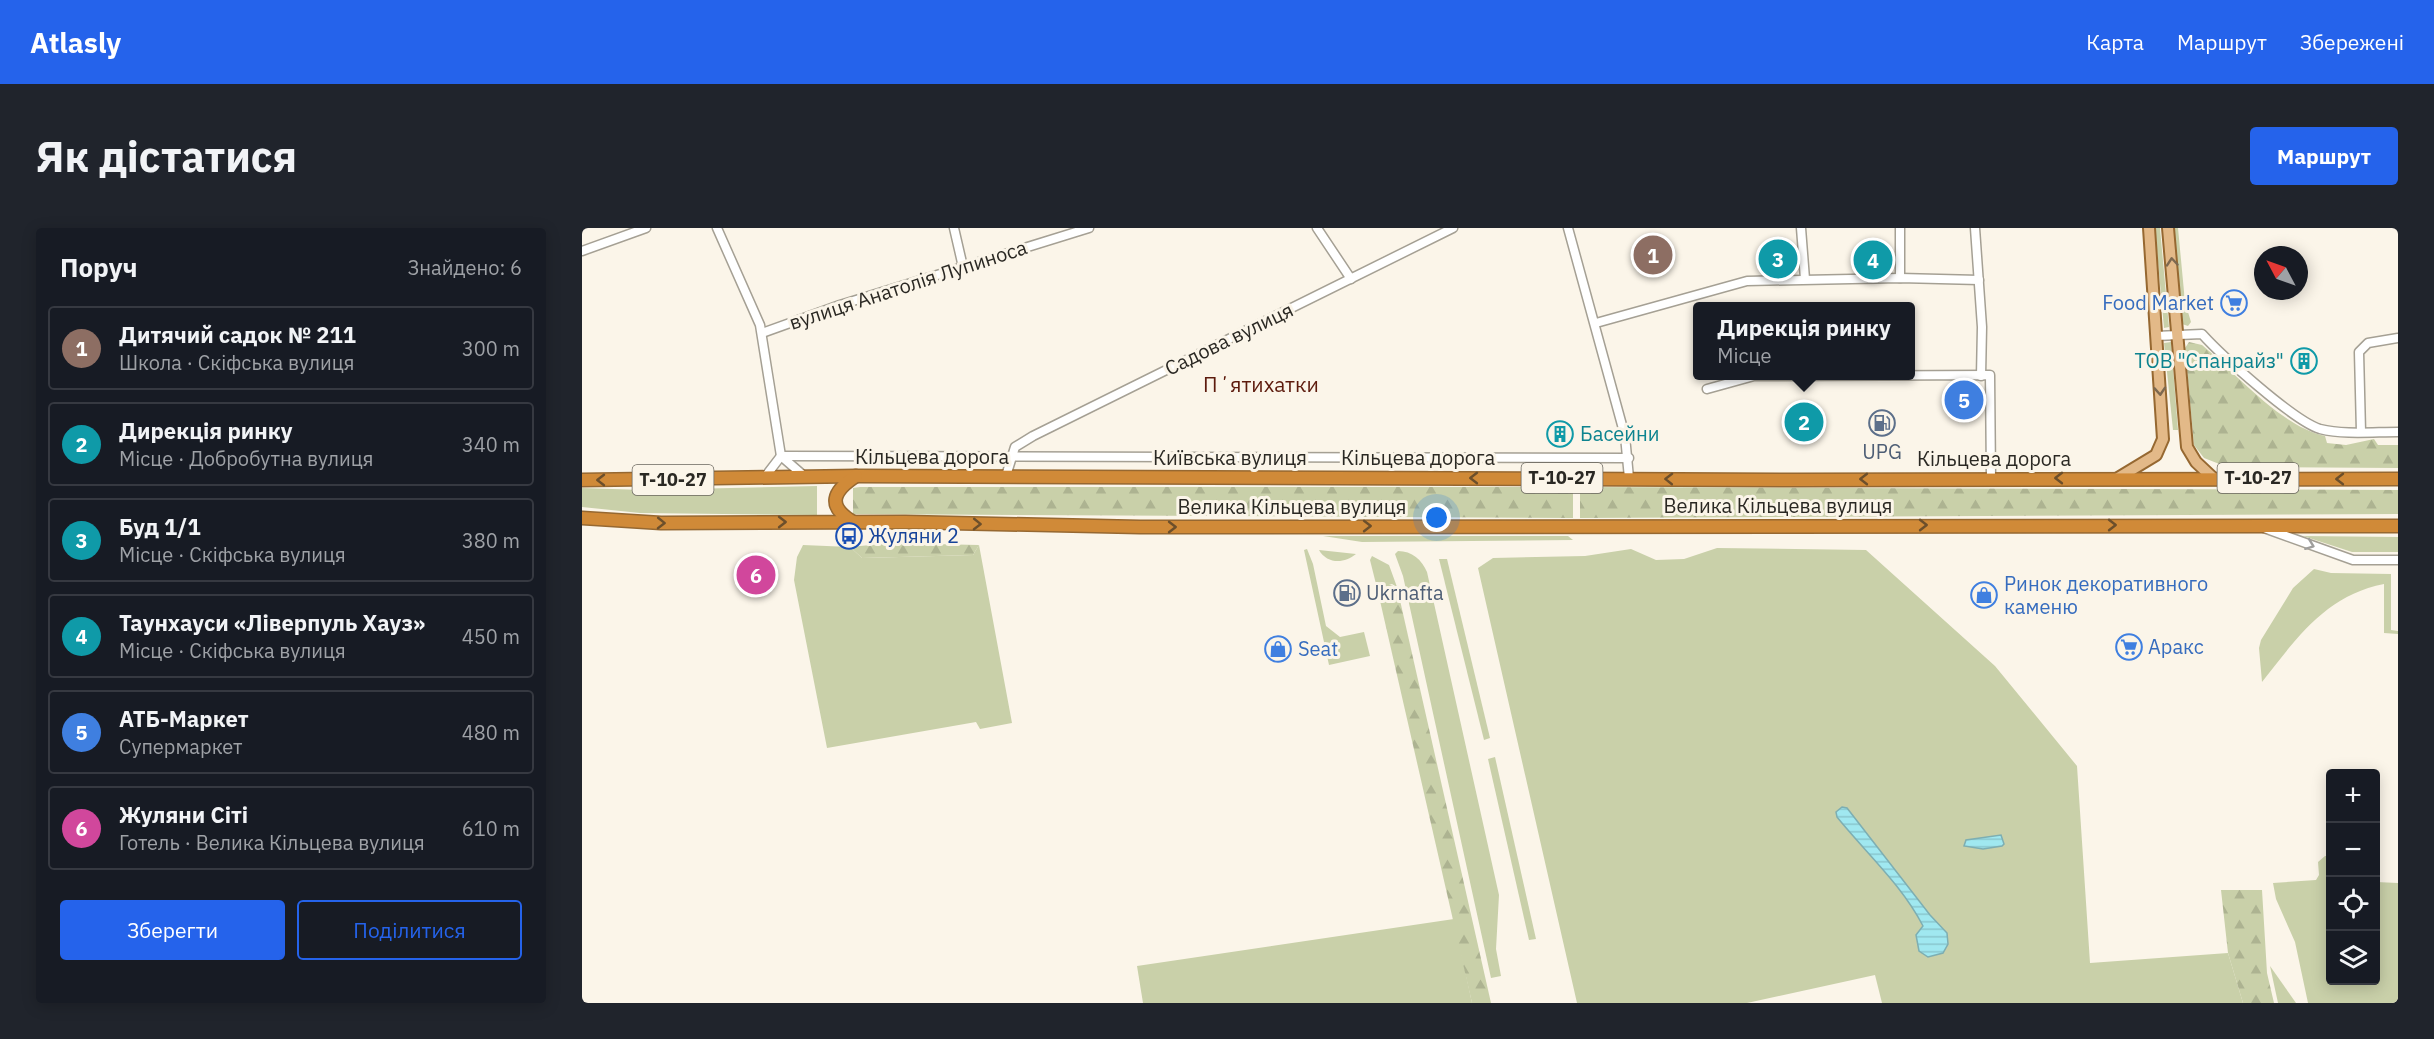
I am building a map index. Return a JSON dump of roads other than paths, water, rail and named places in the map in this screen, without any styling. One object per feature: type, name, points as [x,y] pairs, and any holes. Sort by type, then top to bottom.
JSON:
[{"type":"highway","name":"Кільцева дорога","points":[[582,480],[857,476],[2398,479]]},
{"type":"highway","points":[[853,522],[839,512],[836,497],[839,489],[857,476]]},
{"type":"highway","name":"Велика Кільцева вулиця","points":[[582,519],[661,523],[853,522],[1140,526],[2255,525]]},
{"type":"highway","name":"Т-10-27","points":[[2255,525],[2398,526]]},
{"type":"main road","points":[[2118,478],[2149,461],[2162,447],[2149,228]]},
{"type":"main road","points":[[2168,228],[2187,447],[2196,462],[2213,478]]},
{"type":"street","points":[[582,251],[646,228]]},
{"type":"street","points":[[717,228],[762,333],[781,456],[805,477]]},
{"type":"street","points":[[954,228],[963,267]]},
{"type":"street","name":"вулиця Анатолія Лупиноса","points":[[762,333],[1089,228]]},
{"type":"street","points":[[1317,228],[1351,279]]},
{"type":"street","name":"Садова вулиця","points":[[1011,456],[1015,447],[1033,436],[1453,228]]},
{"type":"street","points":[[1568,228],[1596,323],[1629,458],[1629,478]]},
{"type":"street","points":[[1801,228],[1805,279]]},
{"type":"street","points":[[1900,228],[1900,278]]},
{"type":"street","points":[[1975,228],[1991,478]]},
{"type":"street","points":[[1596,323],[1747,281],[1900,278],[1979,280]]},
{"type":"street","points":[[2156,336],[2202,334],[2300,420],[2322,429],[2398,432]]},
{"type":"street","points":[[2361,432],[2359,352],[2368,343],[2398,338]]},
{"type":"street","points":[[1915,376],[1985,376]]},
{"type":"street","points":[[1707,389],[1740,380]]},
{"type":"street","points":[[781,456],[1011,456],[1006,476]]},
{"type":"street","points":[[765,477],[781,456]]},
{"type":"street","name":"Київська вулиця","points":[[1011,456],[1629,458]]},
{"type":"street","points":[[2255,525],[2353,560],[2398,560]]},
{"type":"water","points":[[1842,807],[1847,808],[1930,915],[1947,933],[1948,944],[1943,953],[1928,957],[1919,951],[1916,935],[1923,926],[1894,883],[1837,817],[1836,812]]},
{"type":"water","points":[[2001,835],[2004,844],[2002,846],[1983,849],[1964,846],[1966,840]]},
{"type":"place","name":"Дитячий садок № 211","points":[[1653,255]]},
{"type":"place","name":"Буд 1/1","points":[[1778,259]]},
{"type":"place","name":"Таунхауси «Ліверпуль Хауз»","points":[[1873,260]]},
{"type":"place","name":"Food Market","points":[[2234,303]]},
{"type":"place","name":"ТОВ \"Спанрайз\"","points":[[2304,361]]},
{"type":"place","name":"АТБ-Маркет","points":[[1964,400]]},
{"type":"place","name":"Дирекція ринку","points":[[1804,422]]},
{"type":"place","name":"UPG","points":[[1882,423]]},
{"type":"place","name":"Басейни","points":[[1560,434]]},
{"type":"place","name":"Жуляни 2","points":[[849,536]]},
{"type":"place","name":"Жуляни Сіті","points":[[756,575]]},
{"type":"place","name":"Ukrnafta","points":[[1347,593]]},
{"type":"place","name":"Ринок декоративного каменю","points":[[1984,595]]},
{"type":"place","name":"Аракс","points":[[2129,647]]},
{"type":"place","name":"Seat","points":[[1278,649]]},
{"type":"district","name":"Пʼятихатки","points":[[1261,385]]}]
